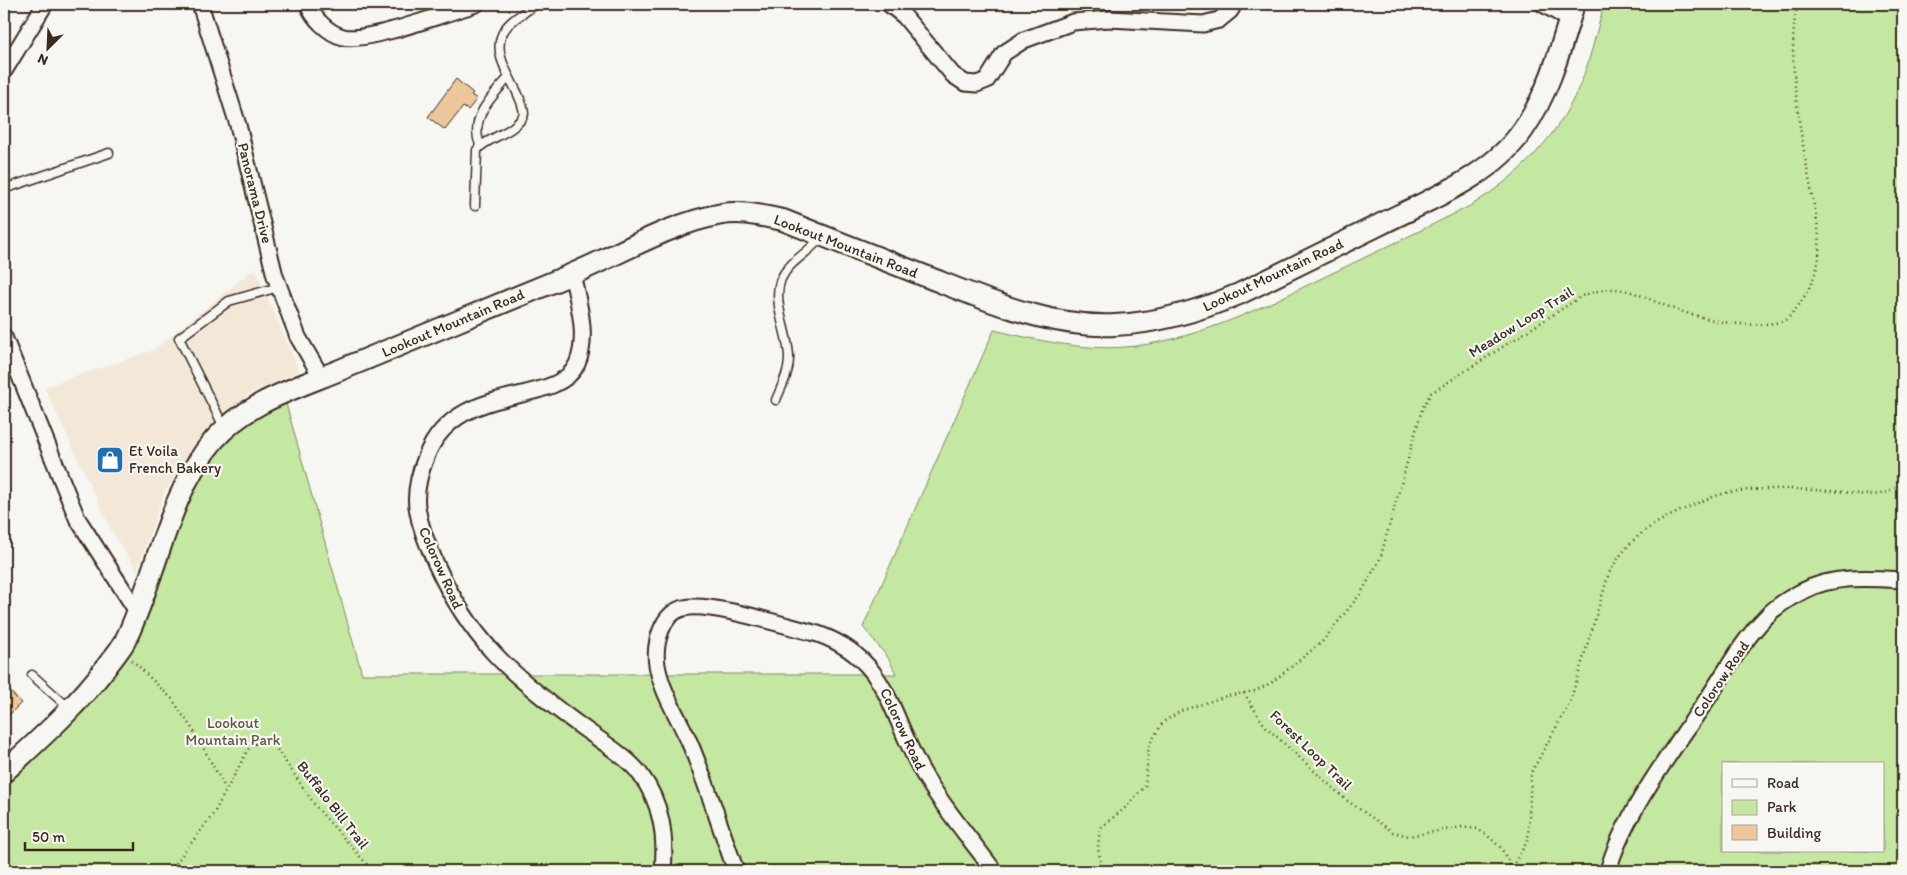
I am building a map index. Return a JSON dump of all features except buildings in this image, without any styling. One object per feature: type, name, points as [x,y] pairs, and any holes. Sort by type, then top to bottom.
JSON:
[{"type":"street","points":[[4,71],[45,4]]},
{"type":"street","name":"Panorama Drive","points":[[200,4],[235,115],[279,287],[298,337],[322,378]]},
{"type":"street","points":[[308,4],[322,25],[342,37],[363,38],[476,4]]},
{"type":"street","points":[[889,4],[904,16],[953,75],[965,83],[977,84],[987,80],[1004,53],[1024,40],[1073,22],[1109,19],[1203,24],[1219,20],[1234,4]]},
{"type":"street","points":[[1543,4],[1572,12]]},
{"type":"street","name":"Lookout Mountain Road","points":[[4,772],[71,710],[123,644],[138,613],[183,491],[197,462],[216,438],[244,413],[278,394],[322,378],[572,274],[659,234],[724,214],[752,214],[783,220],[982,299],[1046,317],[1114,325],[1174,317],[1207,308],[1433,198],[1476,174],[1505,152],[1522,132],[1539,105],[1572,12]]},
{"type":"street","name":"Colorow Road","points":[[572,274],[579,304],[582,341],[577,364],[565,380],[546,388],[486,402],[462,413],[445,427],[429,448],[420,473],[417,506],[424,536],[442,577],[463,616],[491,652],[523,682],[639,772],[654,798],[663,826],[663,871]]},
{"type":"street","points":[[5,344],[77,518],[138,613]]},
{"type":"street","name":"Colorow Road","points":[[1608,871],[1620,839],[1639,804],[1744,645],[1766,618],[1792,597],[1827,582],[1860,579],[1903,580]]},
{"type":"street","name":"Colorow Road","points":[[736,871],[691,745],[670,702],[657,664],[657,647],[661,630],[669,617],[683,608],[705,607],[818,634],[834,640],[859,656],[882,683],[907,743],[927,779],[994,871]]},
{"type":"lane","points":[[475,206],[477,150],[480,145],[492,140],[521,120],[524,114],[500,57],[500,46],[504,30],[535,4]]},
{"type":"lane","points":[[480,145],[476,129],[481,112],[509,77]]},
{"type":"lane","points":[[4,189],[109,153]]},
{"type":"lane","points":[[776,400],[788,370],[789,357],[781,318],[780,281],[791,264],[814,246],[822,235]]},
{"type":"lane","points":[[226,430],[180,338],[229,301],[279,287]]},
{"type":"lane","points":[[32,675],[71,710]]},
{"type":"path","name":"Meadow Loop Trail","points":[[1244,693],[1263,688],[1271,683],[1314,649],[1369,582],[1380,559],[1422,409],[1427,397],[1438,387],[1582,296],[1604,289],[1631,291],[1689,314],[1748,324],[1784,321],[1798,308],[1817,266],[1820,240],[1801,133],[1794,31],[1798,4]]},
{"type":"path","points":[[1512,871],[1512,867],[1528,840],[1530,780],[1534,767],[1570,702],[1609,573],[1619,556],[1637,536],[1671,515],[1712,496],[1732,492],[1833,490],[1882,495],[1903,483]]},
{"type":"path","points":[[129,656],[137,667],[172,699],[195,732],[227,791]]},
{"type":"path","name":"Forest Loop Trail","points":[[1244,693],[1265,726],[1297,756],[1346,800],[1393,832],[1409,836],[1462,827],[1477,829],[1487,835],[1501,848],[1512,867]]},
{"type":"path","points":[[1102,871],[1098,846],[1100,828],[1124,809],[1145,786],[1149,745],[1163,722],[1183,710],[1227,696],[1244,693]]},
{"type":"path","name":"Buffalo Bill Trail","points":[[170,871],[214,813],[251,744],[265,743],[274,745],[317,808],[373,871]]},
{"type":"shaded area","points":[[255,268],[299,371],[248,395],[208,432],[165,491],[137,570],[114,536],[44,387],[154,350]]},
{"type":"green space","name":"Lookout Mountain Park","points":[[1604,4],[1903,4],[1903,871],[4,871],[4,775],[113,660],[200,467],[239,422],[283,393],[362,674],[896,674],[889,659],[863,627],[994,330],[1082,346],[1100,348],[1136,346],[1185,336],[1254,311],[1470,206],[1490,193],[1527,162],[1557,127],[1569,107],[1588,63]]},
{"type":"place","name":"Et Voila French Bakery","points":[[110,460]]}]
